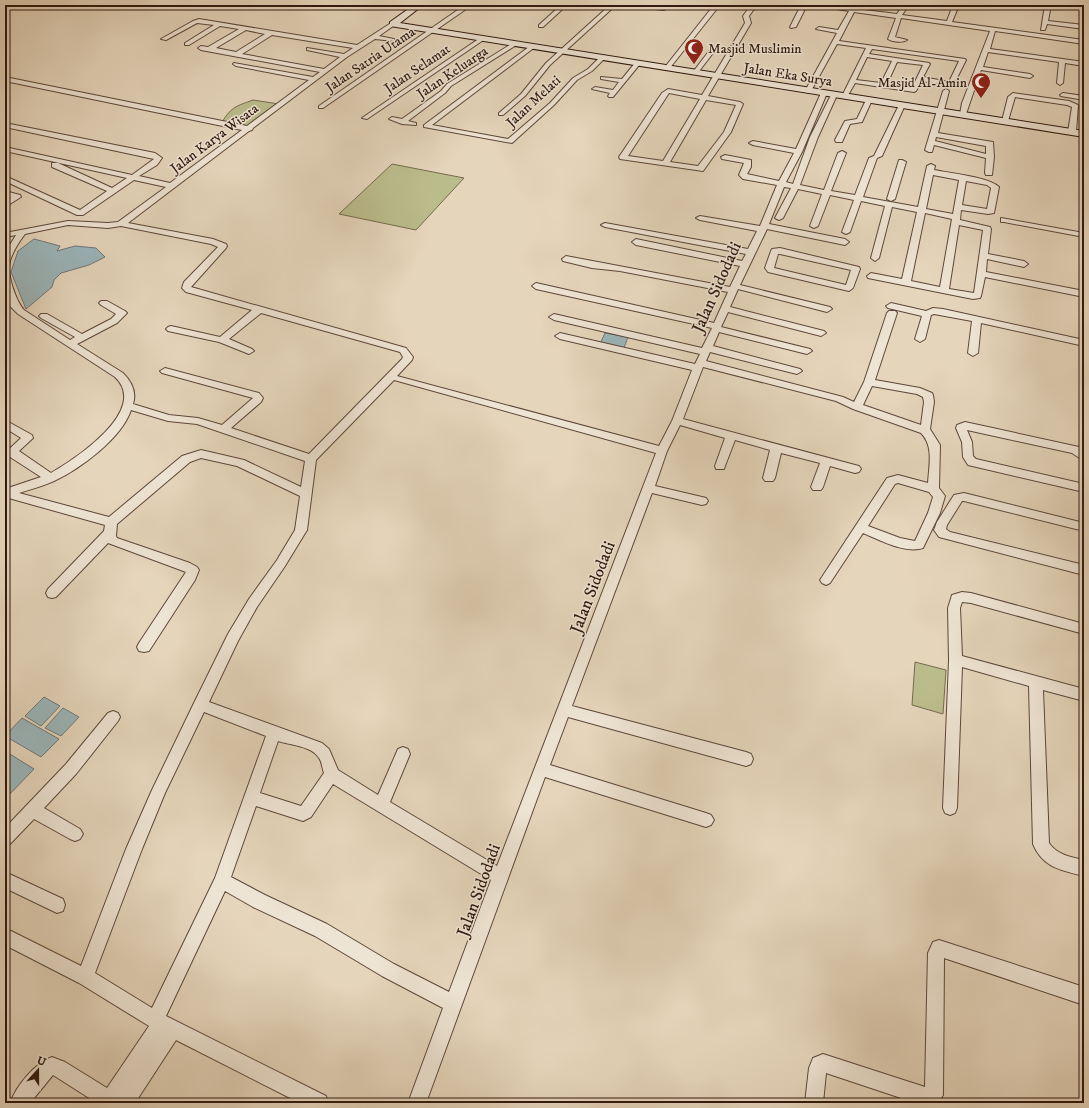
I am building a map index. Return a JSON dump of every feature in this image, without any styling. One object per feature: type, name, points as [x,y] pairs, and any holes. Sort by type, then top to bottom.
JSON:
[{"type":"street","name":"Jalan Karya Wisata","points":[[121,224],[345,56],[419,5]]},
{"type":"street","name":"Jalan Satria Utama","points":[[321,107],[469,5]]},
{"type":"street","points":[[541,26],[564,5]]},
{"type":"street","points":[[500,114],[523,95],[548,64],[614,5]]},
{"type":"street","points":[[637,5],[667,6]]},
{"type":"street","points":[[667,68],[717,5]]},
{"type":"street","points":[[664,164],[706,97],[748,23],[746,16],[754,5]]},
{"type":"street","points":[[793,27],[804,5]]},
{"type":"street","points":[[816,5],[854,8],[899,16],[1084,42]]},
{"type":"street","points":[[904,40],[891,38],[899,16],[906,5]]},
{"type":"street","points":[[949,23],[956,5]]},
{"type":"street","points":[[1042,36],[1046,6]]},
{"type":"street","points":[[808,90],[854,8]]},
{"type":"street","points":[[982,28],[983,19]]},
{"type":"street","points":[[164,39],[195,22],[356,49]]},
{"type":"street","points":[[1045,22],[1084,27]]},
{"type":"street","name":"Jalan Eka Surya","points":[[393,24],[561,52],[1084,134]]},
{"type":"street","points":[[188,44],[219,25]]},
{"type":"street","points":[[819,29],[840,32]]},
{"type":"street","points":[[963,114],[966,102],[987,50],[993,29]]},
{"type":"street","points":[[243,30],[210,49],[237,54],[269,34]]},
{"type":"street","points":[[374,37],[392,40]]},
{"type":"street","name":"Jalan Selamat","points":[[365,118],[482,39]]},
{"type":"street","points":[[1057,47],[1059,39]]},
{"type":"street","points":[[836,42],[966,60],[951,84],[921,79]]},
{"type":"street","name":"Jalan Keluarga","points":[[402,122],[444,92],[448,85],[515,44]]},
{"type":"street","name":"Jalan Melati","points":[[532,47],[426,126],[509,141],[552,104],[576,79],[590,70],[602,58]]},
{"type":"street","points":[[845,96],[869,47]]},
{"type":"street","points":[[201,48],[326,71]]},
{"type":"street","points":[[309,49],[345,56]]},
{"type":"street","points":[[987,50],[1084,64]]},
{"type":"street","points":[[695,73],[711,52]]},
{"type":"street","points":[[865,55],[927,64]]},
{"type":"street","points":[[852,81],[913,91],[921,79],[932,55]]},
{"type":"street","points":[[883,86],[895,60]]},
{"type":"street","points":[[1060,83],[1062,60]]},
{"type":"street","points":[[270,70],[281,63]]},
{"type":"street","points":[[236,64],[315,79]]},
{"type":"street","points":[[595,89],[612,94],[637,64]]},
{"type":"street","points":[[980,68],[1030,76]]},
{"type":"street","points":[[603,78],[624,81]]},
{"type":"street","points":[[5,79],[250,128]]},
{"type":"street","points":[[668,91],[706,97],[740,104],[727,132],[700,169],[623,157],[665,92],[668,91]]},
{"type":"street","points":[[930,150],[946,91]]},
{"type":"street","points":[[1034,91],[1084,98]]},
{"type":"street","points":[[779,218],[797,184],[829,94]]},
{"type":"street","name":"Jalan Sidodadi","points":[[417,1103],[500,877],[662,451],[677,421],[734,288],[755,258],[763,228],[783,181],[829,94]]},
{"type":"street","points":[[1004,121],[1011,97],[1013,95],[1058,102],[1076,106],[1072,132]]},
{"type":"street","points":[[839,140],[847,122],[860,121],[869,100]]},
{"type":"street","points":[[846,232],[876,157],[902,105]]},
{"type":"street","points":[[392,119],[414,124]]},
{"type":"street","points":[[5,124],[158,156],[156,161],[80,213],[5,178]]},
{"type":"street","points":[[5,134],[17,127]]},
{"type":"street","points":[[933,138],[991,145],[989,173]]},
{"type":"street","points":[[933,138],[990,158]]},
{"type":"street","points":[[753,143],[798,152]]},
{"type":"street","points":[[5,149],[129,180]]},
{"type":"street","points":[[5,153],[55,165],[170,188]]},
{"type":"street","points":[[814,226],[842,153]]},
{"type":"street","points":[[725,157],[748,162],[743,175],[746,177],[783,181],[827,190],[922,208],[956,214],[988,212],[992,209],[995,187],[993,185],[931,169],[922,208],[906,282]]},
{"type":"street","points":[[968,159],[990,158]]},
{"type":"street","points":[[875,258],[902,162]]},
{"type":"street","points":[[55,165],[113,191]]},
{"type":"street","points":[[944,290],[963,178]]},
{"type":"street","points":[[5,193],[17,197],[5,205]]},
{"type":"street","points":[[871,276],[977,296],[987,229],[956,214]]},
{"type":"street","points":[[700,218],[845,242]]},
{"type":"street","points":[[1004,220],[1084,235]]},
{"type":"street","points":[[6,232],[22,232],[77,222],[105,226],[121,224],[221,244],[223,248],[187,284],[186,288],[258,310],[374,341],[403,350],[407,354],[407,360],[312,459],[308,475],[301,530],[282,563],[253,603],[200,705],[159,790],[134,849],[85,977]]},
{"type":"street","points":[[605,225],[755,258],[771,270],[849,288],[856,269],[777,251],[755,258],[636,242]]},
{"type":"street","points":[[22,232],[12,247],[5,262],[7,282],[14,305],[21,312],[119,375],[128,385],[130,396],[129,406],[111,432],[94,449],[73,465],[50,478],[5,493],[111,527]]},
{"type":"street","points":[[982,256],[1024,264]]},
{"type":"street","points":[[566,259],[592,265],[620,268],[734,288],[826,308]]},
{"type":"street","points":[[981,274],[1084,294]]},
{"type":"street","points":[[536,286],[717,327],[807,351]]},
{"type":"street","points":[[71,343],[114,321],[122,313],[104,303]]},
{"type":"street","points":[[725,308],[821,333]]},
{"type":"street","points":[[857,407],[869,382],[892,309],[927,314],[930,311],[937,311],[1084,343]]},
{"type":"street","points":[[222,340],[258,310]]},
{"type":"street","points":[[920,339],[927,314]]},
{"type":"street","points":[[44,316],[81,337]]},
{"type":"street","points":[[554,316],[703,358],[839,399],[857,407],[924,430],[930,435],[935,445],[933,489]]},
{"type":"street","points":[[973,353],[977,320]]},
{"type":"street","points":[[171,329],[222,340],[248,351]]},
{"type":"street","points":[[560,336],[797,371]]},
{"type":"street","points":[[165,371],[255,395],[258,398],[224,429]]},
{"type":"street","points":[[398,379],[662,451]]},
{"type":"street","points":[[869,382],[920,392],[928,395],[929,402],[924,430]]},
{"type":"street","points":[[129,406],[168,418],[198,421],[312,459]]},
{"type":"street","points":[[677,421],[731,437],[854,469]]},
{"type":"street","points":[[5,423],[28,438],[8,454]]},
{"type":"street","points":[[1084,457],[1075,450],[965,426],[961,428],[967,442],[968,457],[972,462],[1084,488]]},
{"type":"street","points":[[720,466],[731,437]]},
{"type":"street","points":[[769,478],[776,449]]},
{"type":"street","points":[[8,454],[16,454],[50,478]]},
{"type":"street","points":[[52,593],[111,527],[186,459],[197,454],[240,463],[306,494]]},
{"type":"street","points":[[817,487],[826,462]]},
{"type":"street","points":[[826,580],[860,528],[891,481],[898,479],[933,489],[939,494],[939,500],[919,545],[914,546],[860,528]]},
{"type":"street","points":[[648,488],[702,501]]},
{"type":"street","points":[[1084,527],[964,497],[958,498],[941,525],[940,530],[947,536],[1084,570]]},
{"type":"street","points":[[111,527],[111,539],[113,542],[186,566],[193,570],[192,577],[144,647]]},
{"type":"street","points":[[950,808],[956,660],[954,608],[956,599],[959,597],[971,598],[1084,629]]},
{"type":"street","points":[[956,660],[1084,695]]},
{"type":"street","points":[[1036,682],[1041,844],[1046,855],[1084,868]]},
{"type":"street","points":[[200,705],[274,733],[317,747],[322,750],[327,759],[331,775],[500,877]]},
{"type":"street","points":[[564,710],[746,759]]},
{"type":"street","points":[[5,839],[71,769],[113,717]]},
{"type":"street","points":[[19,1103],[50,1066],[59,1068],[114,1102],[163,1023],[222,881],[274,733]]},
{"type":"street","points":[[381,805],[403,754]]},
{"type":"street","points":[[541,769],[706,820]]},
{"type":"street","points":[[251,797],[303,814],[306,812],[331,775]]},
{"type":"street","points":[[32,809],[75,834]]},
{"type":"street","points":[[5,880],[57,905]]},
{"type":"street","points":[[222,881],[259,901],[321,930],[388,970],[454,1004]]},
{"type":"street","points":[[5,936],[85,977],[163,1023],[319,1103]]},
{"type":"street","points":[[814,1103],[818,1068],[819,1064],[823,1063],[926,1097],[931,1097],[934,1094],[936,953],[939,948],[1084,996]]},
{"type":"green space","points":[[253,100],[279,104],[249,127],[222,122],[235,107]]},
{"type":"green space","points":[[392,164],[464,178],[416,230],[339,214]]},
{"type":"green space","points":[[915,662],[946,670],[943,714],[912,705]]},
{"type":"water","points":[[34,239],[60,246],[57,251],[75,246],[96,248],[105,257],[89,265],[61,273],[54,280],[52,287],[26,309],[11,272],[18,251]]},
{"type":"water","points":[[605,333],[628,337],[624,348],[600,344]]},
{"type":"water","points":[[44,697],[60,706],[41,726],[25,716]]},
{"type":"water","points":[[63,708],[79,717],[61,736],[45,728]]},
{"type":"water","points":[[22,718],[59,739],[41,757],[5,736]]},
{"type":"water","points":[[5,751],[34,769],[5,799]]},
{"type":"place","name":"Masjid Muslimin","points":[[694,65]]},
{"type":"place","name":"Masjid Al-Amin","points":[[981,99]]}]
